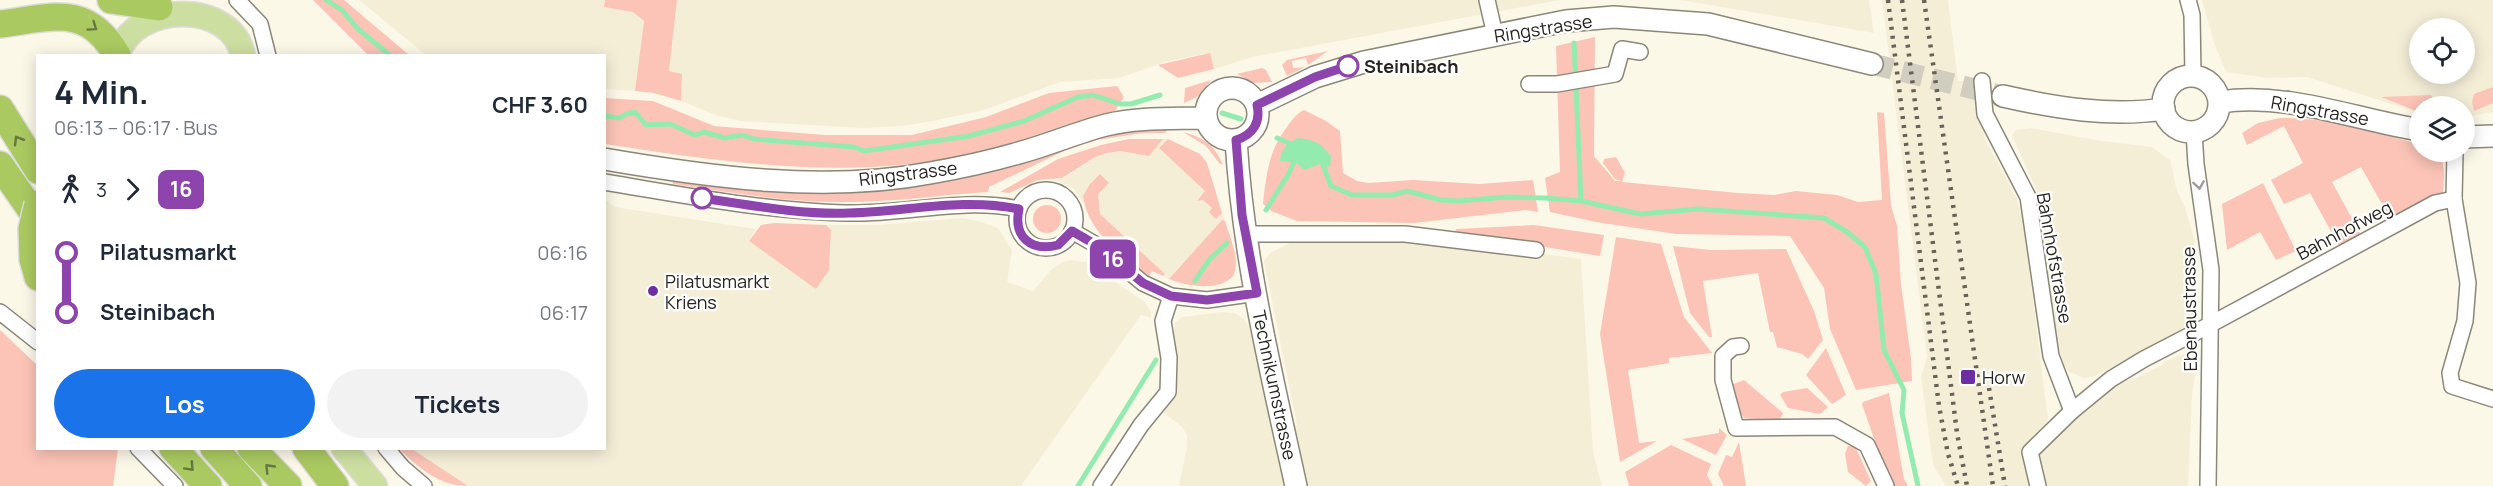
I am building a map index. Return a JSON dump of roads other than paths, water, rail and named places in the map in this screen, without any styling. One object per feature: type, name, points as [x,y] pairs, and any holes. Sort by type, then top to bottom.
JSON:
[{"type":"highway","points":[[111,0],[168,3]]},
{"type":"highway","points":[[0,24],[58,17],[78,19],[90,24],[101,33],[116,54]]},
{"type":"highway","points":[[0,109],[36,167]]},
{"type":"highway","points":[[0,165],[36,217]]},
{"type":"highway","points":[[35,268],[32,229],[36,212]]},
{"type":"highway","points":[[175,450],[208,486]]},
{"type":"highway","points":[[216,450],[248,486]]},
{"type":"highway","points":[[253,450],[288,486]]},
{"type":"highway","points":[[308,450],[335,486]]},
{"type":"main road","points":[[229,0],[233,31],[242,54]]},
{"type":"main road","points":[[117,54],[126,33],[136,21],[146,12],[168,3],[185,3],[202,7],[221,17],[233,31]]},
{"type":"main road","name":"Ringstrasse","points":[[1257,105],[1315,77],[1348,66],[1566,21],[1614,17],[1654,19],[1719,27],[1872,64]]},
{"type":"main road","points":[[2193,76],[2211,84],[2220,102],[2216,119],[2210,126],[2193,132],[2176,128],[2169,122],[2163,109],[2164,96],[2168,88],[2183,77],[2193,76]]},
{"type":"main road","points":[[1227,89],[1244,91],[1257,105],[1256,124],[1248,135],[1236,140],[1224,140],[1214,134],[1206,118],[1210,99],[1219,91],[1227,89]]},
{"type":"main road","points":[[2003,96],[2080,110],[2121,112],[2163,109]]},
{"type":"main road","name":"Ringstrasse","points":[[2220,102],[2264,100],[2332,109],[2409,127]]},
{"type":"main road","name":"Ringstrasse","points":[[606,159],[721,176],[772,180],[878,180],[928,174],[1016,154],[1107,125],[1161,118],[1206,118]]},
{"type":"main road","points":[[2475,137],[2493,136]]},
{"type":"main road","name":"Technikumstrasse","points":[[1236,140],[1245,234],[1270,367],[1296,486]]},
{"type":"main road","points":[[346,450],[375,486]]},
{"type":"street","points":[[237,0],[260,24],[268,54]]},
{"type":"street","points":[[1487,0],[1495,35]]},
{"type":"street","points":[[2188,0],[2192,15],[2193,76]]},
{"type":"street","points":[[1529,84],[1557,84],[1615,74],[1622,49],[1640,52]]},
{"type":"street","name":"Bahnhofstrasse","points":[[1982,81],[1985,114],[2028,197],[2051,356],[2072,411]]},
{"type":"street","name":"Ebenaustrasse","points":[[2193,132],[2211,270],[2208,486]]},
{"type":"street","points":[[2455,162],[2454,199],[2468,283],[2465,321],[2450,373],[2451,380],[2452,386],[2493,399]]},
{"type":"street","name":"Ringstrasse","points":[[606,182],[782,209],[847,213],[991,203],[1019,209]]},
{"type":"street","points":[[1048,190],[1060,194],[1072,206],[1075,214],[1072,231],[1058,245],[1039,247],[1023,237],[1017,219],[1025,198],[1036,192],[1048,190]]},
{"type":"street","name":"Bahnhofweg","points":[[2212,322],[2435,203],[2454,199]]},
{"type":"street","points":[[1072,231],[1098,246],[1143,283],[1171,296],[1207,300],[1257,293]]},
{"type":"street","points":[[1245,234],[1405,234],[1536,250]]},
{"type":"street","points":[[1101,486],[1141,425],[1168,392],[1169,358],[1163,321],[1171,296]]},
{"type":"street","points":[[0,312],[36,340]]},
{"type":"street","points":[[2038,486],[2030,452],[2072,411],[2111,379],[2144,358],[2212,322]]},
{"type":"street","points":[[1741,346],[1733,348],[1723,356],[1723,380],[1736,428],[1835,427],[1867,445],[1886,486]]},
{"type":"street","points":[[140,450],[175,486]]},
{"type":"street","points":[[389,450],[403,468],[421,483]]},
{"type":"waterway","points":[[326,0],[342,10],[358,29],[389,54]]},
{"type":"waterway","points":[[1574,43],[1581,201]]},
{"type":"waterway","points":[[606,116],[620,118],[635,112],[646,125],[670,124],[695,135],[704,132],[725,138],[742,135],[754,139],[854,147],[864,151],[969,136],[1024,121],[1078,97],[1093,95],[1120,104],[1131,104],[1160,95]]},
{"type":"waterway","points":[[1222,113],[1241,119]]},
{"type":"waterway","points":[[1277,138],[1289,143]]},
{"type":"waterway","name":"Steinibach","points":[[1266,210],[1295,160]]},
{"type":"waterway","name":"Steinibach","points":[[1322,162],[1331,186],[1352,195],[1393,195],[1407,191],[1441,200],[1458,201],[1506,197],[1581,201],[1640,214],[1698,209],[1824,218],[1847,232],[1865,247],[1876,274],[1884,350],[1904,390],[1902,413],[1918,486]]},
{"type":"waterway","name":"Steinibach","points":[[1195,281],[1209,260],[1227,243]]},
{"type":"waterway","name":"Steinibach","points":[[1078,486],[1156,360]]},
{"type":"tunnel","points":[[1872,64],[2003,96]]},
{"type":"railway","points":[[1888,0],[1939,406],[1948,454],[1958,486]]},
{"type":"railway","points":[[1902,0],[1957,433],[1967,486]]},
{"type":"railway","points":[[1924,0],[1993,486]]},
{"type":"railway","points":[[1989,388],[2005,486]]},
{"type":"place","name":"Steinibach","points":[[1348,66]]},
{"type":"place","name":"Pilatusmarkt Kriens","points":[[653,291]]},
{"type":"place","name":"Horw","points":[[1968,377]]}]
